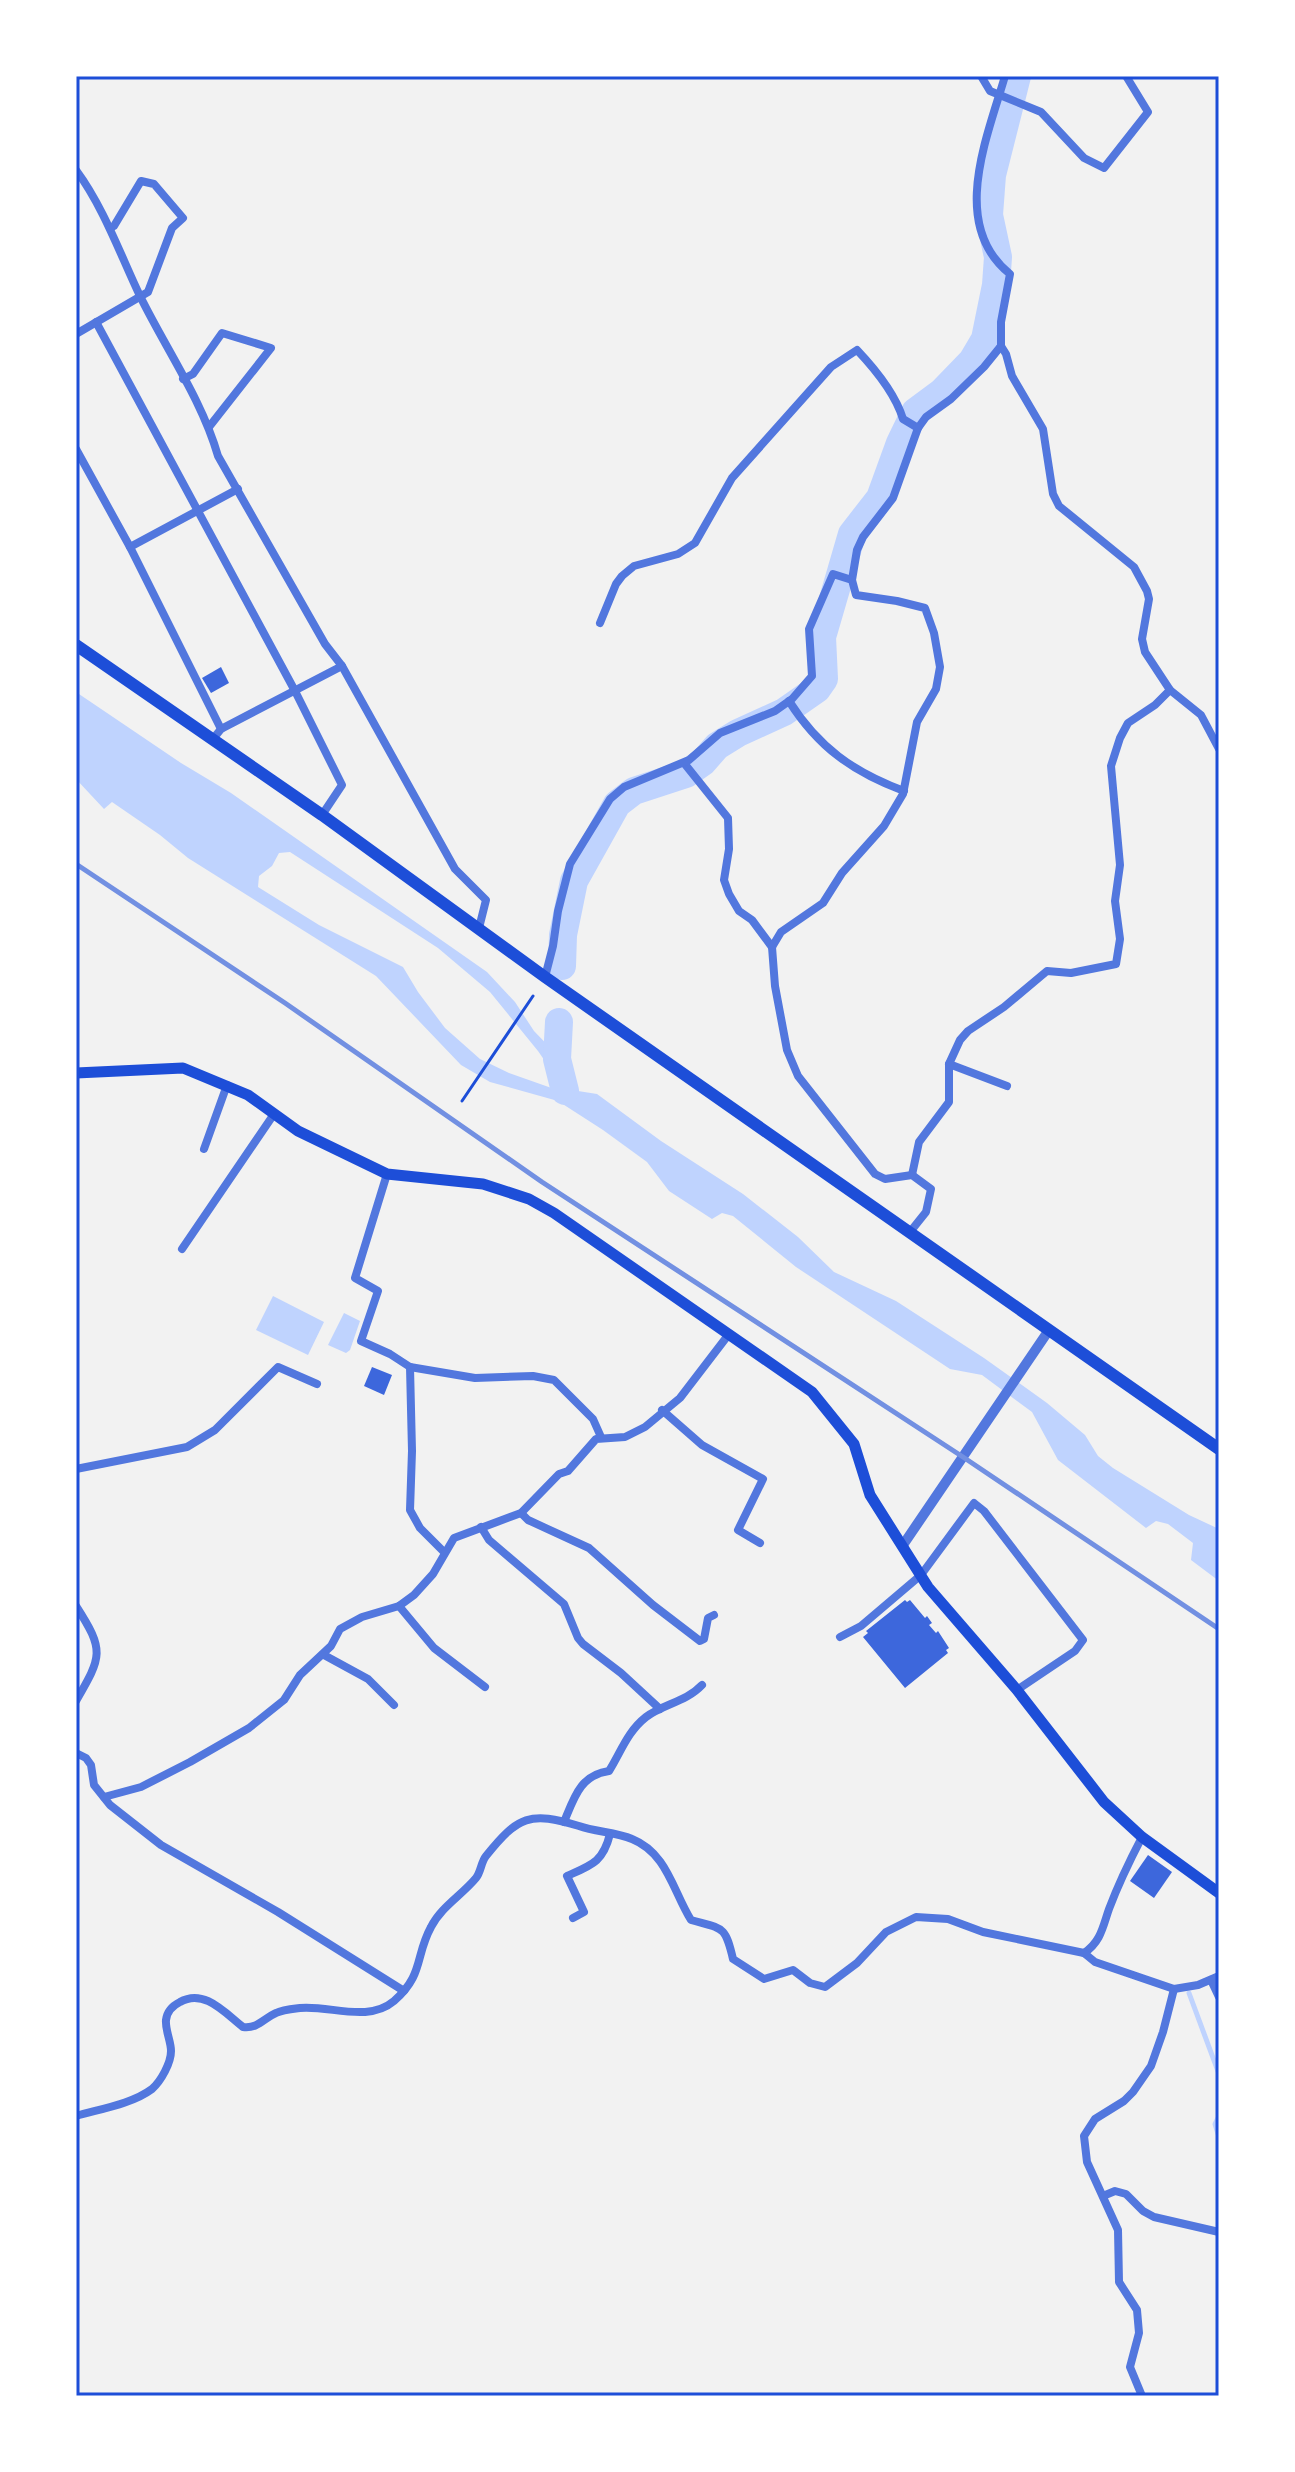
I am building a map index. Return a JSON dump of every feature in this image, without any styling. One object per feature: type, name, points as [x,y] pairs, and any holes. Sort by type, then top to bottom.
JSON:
[{"type":"highway","points":[[76,645],[217,734],[322,815],[545,977],[1219,1449]]},
{"type":"main road","points":[[76,1073],[183,1068],[248,1095],[298,1131],[387,1174],[472,1182],[529,1199],[554,1213],[812,1392],[854,1444],[870,1495],[928,1587],[1017,1690],[1104,1802],[1142,1837],[1219,1893]]},
{"type":"street","points":[[981,76],[990,91],[1041,112],[1077,152],[1104,168],[1148,112],[1126,76]]},
{"type":"street","points":[[1005,76],[983,152],[976,217],[989,254],[1010,274],[1001,322],[1001,346],[1012,376],[1043,429],[1053,494],[1059,506],[1134,567],[1149,599],[1142,639],[1145,652],[1170,690],[1201,715],[1219,749]]},
{"type":"street","points":[[76,170],[110,228],[140,296],[209,427],[218,456],[325,644],[342,666],[455,869],[486,900],[479,928]]},
{"type":"street","points":[[76,334],[148,292],[172,228],[183,218],[154,184],[141,181],[110,228]]},
{"type":"street","points":[[96,322],[295,691],[342,785],[322,815]]},
{"type":"street","points":[[183,379],[193,374],[222,333],[271,348],[209,427]]},
{"type":"street","points":[[772,947],[781,932],[823,903],[842,873],[884,826],[904,791],[920,713],[930,701],[939,678],[937,643],[925,608],[856,595],[852,580],[857,550],[863,537],[893,498],[918,427],[962,389],[1001,346]]},
{"type":"street","points":[[600,623],[622,576],[634,566],[678,554],[695,543],[732,478],[831,367],[857,350],[881,375],[903,419],[918,427]]},
{"type":"street","points":[[76,449],[130,547],[217,734],[342,666]]},
{"type":"street","points":[[130,547],[238,489]]},
{"type":"street","points":[[545,977],[570,864],[610,799],[631,783],[684,764],[720,733],[775,711],[789,702],[812,676],[809,629],[834,574],[852,580]]},
{"type":"street","points":[[912,1175],[919,1142],[949,1102],[949,1064],[968,1031],[1004,1007],[1047,971],[1071,973],[1116,964],[1120,939],[1115,901],[1120,865],[1111,766],[1128,723],[1155,705],[1170,690]]},
{"type":"street","points":[[789,702],[815,738],[835,755],[873,780],[904,791]]},
{"type":"street","points":[[684,764],[728,818],[729,849],[724,880],[739,911],[752,920],[772,947],[775,986],[787,1050],[798,1076],[875,1174],[885,1179],[912,1175],[931,1189],[926,1212],[910,1232]]},
{"type":"street","points":[[949,1064],[1007,1086]]},
{"type":"street","points":[[204,1149],[227,1085]]},
{"type":"street","points":[[182,1249],[274,1114]]},
{"type":"street","points":[[387,1174],[355,1278],[378,1291],[361,1341],[410,1367],[475,1378],[533,1376],[554,1380],[593,1419],[601,1437]]},
{"type":"street","points":[[903,1545],[1049,1330]]},
{"type":"street","points":[[104,1797],[141,1787],[249,1728],[284,1700],[300,1675],[324,1655],[340,1629],[362,1617],[399,1606],[414,1595],[433,1574],[454,1538],[521,1513],[559,1474],[568,1471],[596,1439],[625,1437],[638,1432],[680,1398],[729,1334]]},
{"type":"street","points":[[76,1469],[187,1447],[215,1430],[278,1367],[317,1384]]},
{"type":"street","points":[[410,1367],[410,1510],[420,1528],[444,1552]]},
{"type":"street","points":[[662,1410],[702,1445],[763,1479],[738,1530],[760,1543]]},
{"type":"street","points":[[840,1637],[861,1626],[921,1575],[974,1503],[984,1511],[1083,1640],[1075,1651],[1017,1690]]},
{"type":"street","points":[[521,1513],[528,1520],[589,1548],[653,1605],[700,1641],[704,1639],[708,1618],[714,1615]]},
{"type":"street","points":[[481,1527],[489,1540],[564,1604],[583,1644],[660,1709]]},
{"type":"street","points":[[76,1606],[95,1636],[97,1658],[76,1701]]},
{"type":"street","points":[[399,1606],[434,1648],[485,1687]]},
{"type":"street","points":[[324,1655],[368,1679],[394,1705]]},
{"type":"street","points":[[564,1822],[584,1781],[598,1772],[609,1771],[627,1738],[644,1718],[670,1707],[702,1685]]},
{"type":"street","points":[[76,1753],[91,1765],[94,1785],[110,1805],[161,1845],[278,1912],[404,1991]]},
{"type":"street","points":[[76,2116],[130,2100],[152,2088],[165,2072],[171,2052],[165,2023],[168,2011],[184,1999],[196,1996],[205,1998],[243,2027],[250,2028],[276,2013],[299,2008],[364,2013],[391,2003],[414,1977],[432,1923],[478,1876],[485,1857],[514,1825],[541,1816],[631,1838],[649,1849],[662,1861],[691,1920],[722,1929],[727,1935],[733,1959],[764,1979],[793,1970],[810,1983],[825,1987],[857,1963],[886,1932],[916,1917],[948,1919],[983,1932],[1084,1953],[1095,1962],[1174,1989],[1215,1978],[1219,1997]]},
{"type":"street","points":[[573,1918],[584,1912],[567,1876],[593,1865],[603,1855],[610,1834]]},
{"type":"street","points":[[1084,1953],[1093,1947],[1105,1927],[1108,1911],[1142,1837]]},
{"type":"street","points":[[1142,2396],[1130,2367],[1139,2333],[1137,2310],[1119,2282],[1118,2230],[1087,2162],[1084,2136],[1095,2119],[1133,2092],[1151,2066],[1174,1989]]},
{"type":"street","points":[[1103,2196],[1115,2191],[1126,2194],[1154,2217],[1219,2232]]},
{"type":"path","points":[[462,1101],[533,996]]},
{"type":"water","points":[[76,692],[231,793],[487,972],[515,1002],[534,1031],[562,1060],[569,1079],[578,1091],[597,1094],[661,1141],[743,1194],[798,1237],[834,1272],[896,1301],[984,1358],[1047,1403],[1085,1435],[1098,1456],[1113,1468],[1189,1515],[1219,1529],[1219,1581],[1191,1560],[1193,1543],[1168,1524],[1156,1521],[1146,1528],[1058,1460],[1032,1412],[982,1375],[950,1369],[796,1267],[733,1216],[722,1213],[712,1219],[669,1191],[647,1162],[558,1101],[490,1082],[461,1065],[376,976],[188,858],[112,802],[104,809],[76,779]],"holes":[[[290,852],[438,948],[490,992],[538,1051],[558,1080],[560,1091],[480,1059],[445,1028],[403,967],[319,925],[258,887],[259,876],[272,866],[279,853]]]},
{"type":"water","points":[[273,1296],[324,1322],[308,1355],[256,1330]]},
{"type":"water","points":[[344,1313],[360,1321],[350,1350],[346,1353],[328,1345]]},
{"type":"building","points":[[221,667],[229,683],[211,693],[202,678]]},
{"type":"building","points":[[372,1367],[392,1375],[384,1395],[364,1386]]},
{"type":"building","points":[[905,1600],[910,1600],[925,1618],[927,1616],[932,1623],[929,1625],[936,1633],[938,1631],[949,1648],[946,1650],[948,1653],[905,1688],[863,1637],[868,1633],[866,1631]]},
{"type":"building","points":[[1148,1855],[1172,1872],[1154,1898],[1130,1881]]},
{"type":"waterway","points":[[562,966],[563,935],[574,881],[617,804],[634,791],[686,774],[703,762],[717,746],[784,712],[817,689],[824,679],[822,637],[852,534],[880,498],[915,412],[942,392],[972,361],[985,339],[996,285],[998,257],[989,215],[992,175],[1017,76]]},
{"type":"waterway","points":[[559,1022],[557,1059],[565,1091]]},
{"type":"waterway","points":[[1189,1993],[1219,2074]]},
{"type":"waterway","points":[[1219,2116],[1215,2124],[1219,2137]]},
{"type":"railway","points":[[76,864],[285,1003],[542,1182],[963,1457],[1219,1629]]}]
